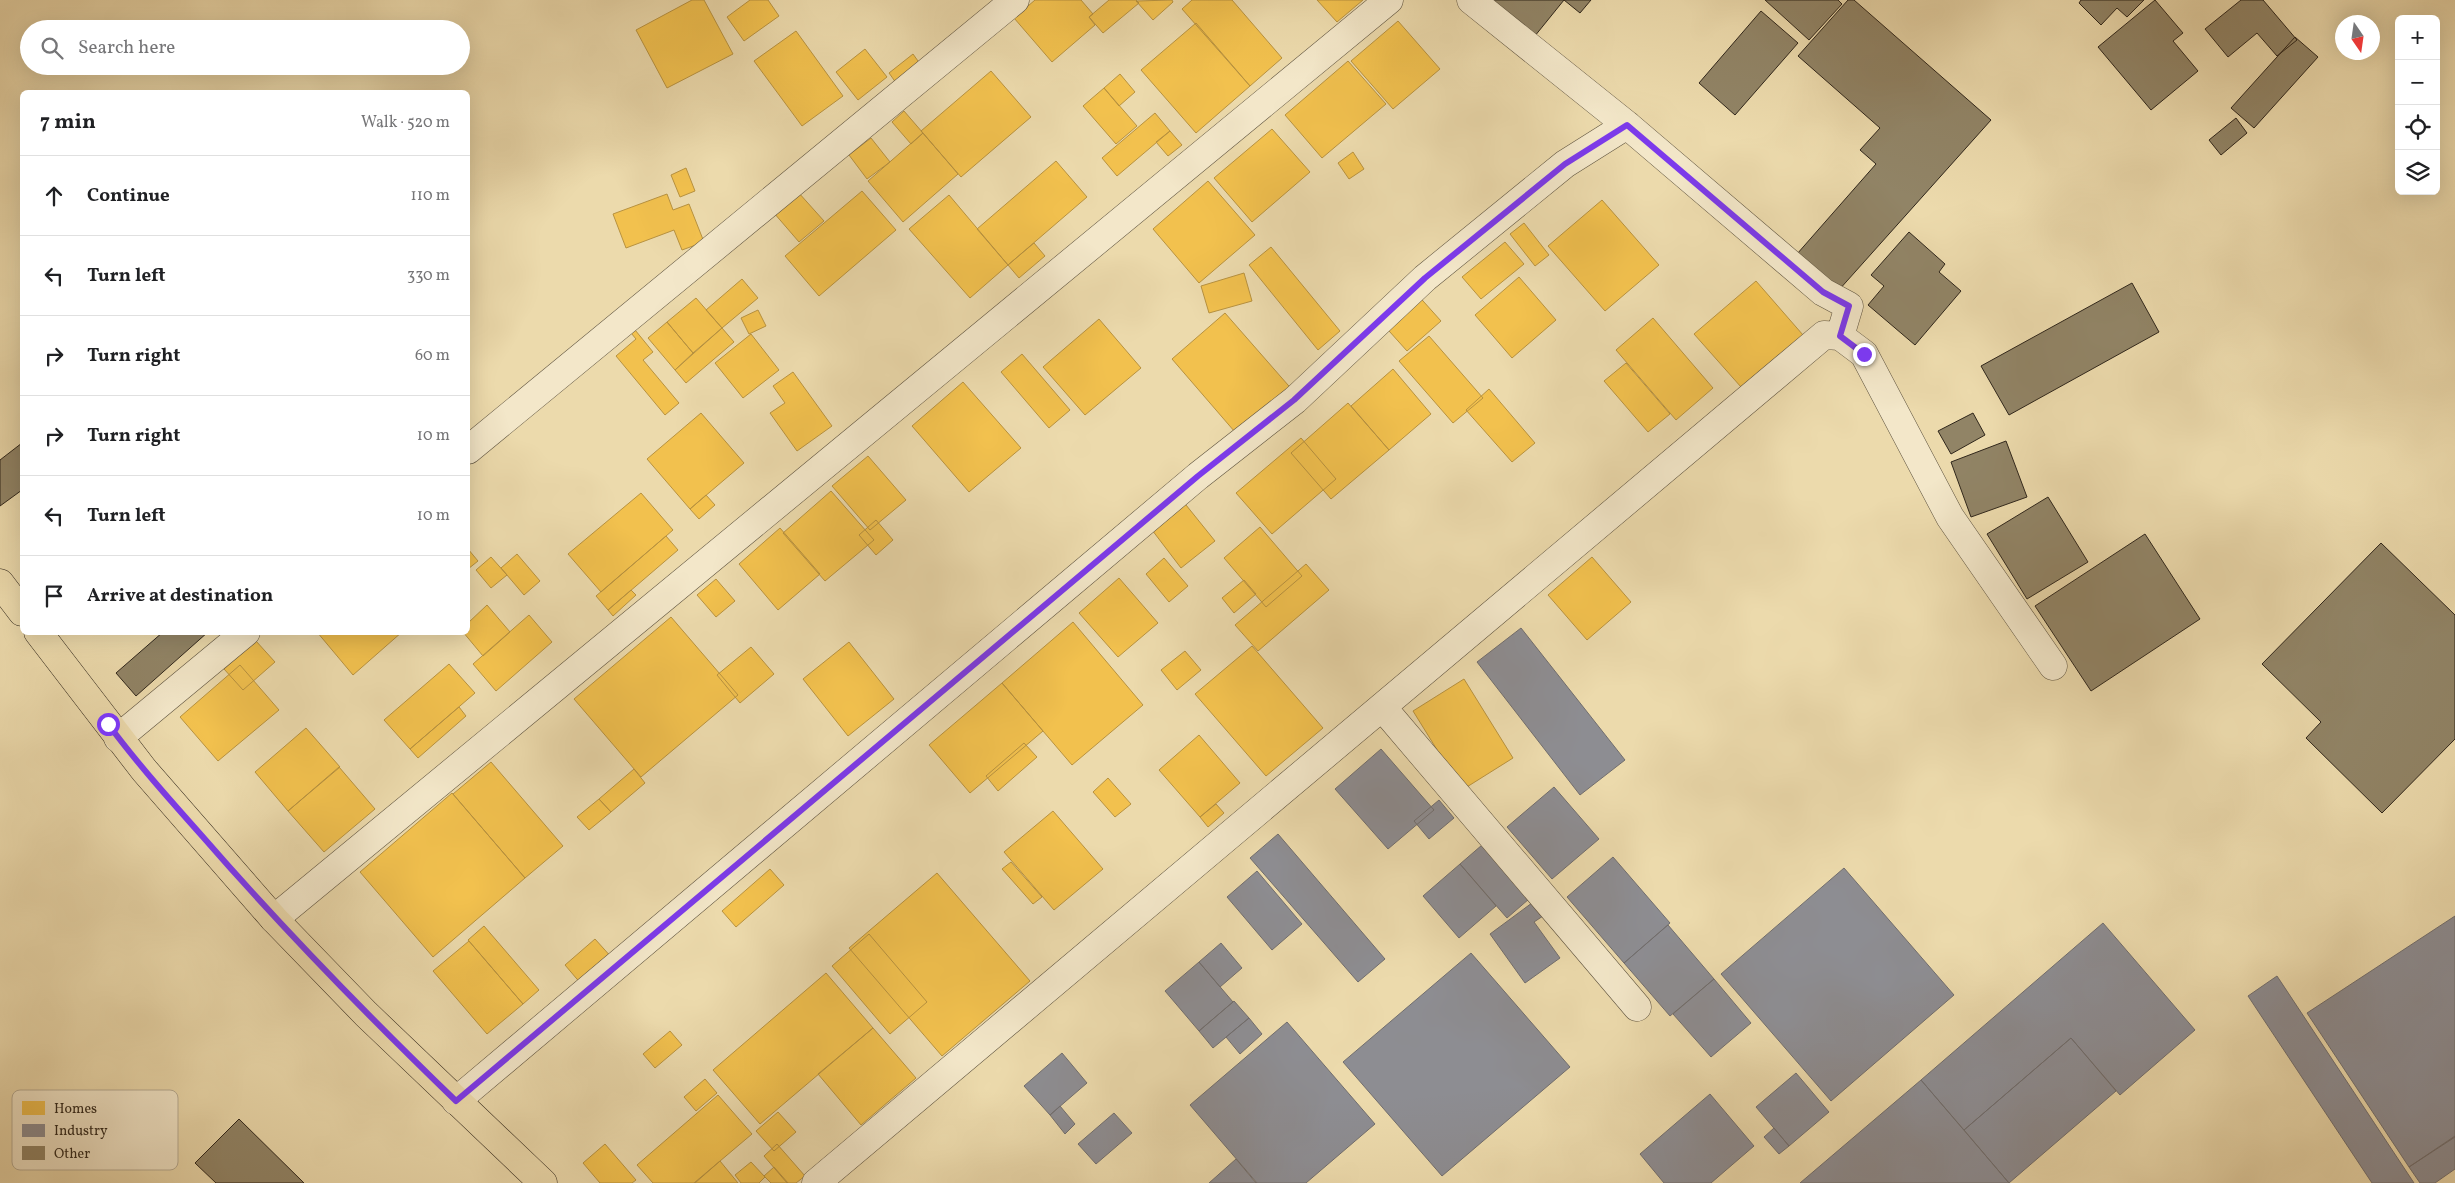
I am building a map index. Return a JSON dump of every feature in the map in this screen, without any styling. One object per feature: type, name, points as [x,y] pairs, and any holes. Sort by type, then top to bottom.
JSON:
[{"type":"main road","points":[[0,583],[20,609]]},
{"type":"main road","points":[[40,635],[118,738],[274,919],[366,1014],[543,1183]]},
{"type":"street","points":[[470,448],[1015,0]]},
{"type":"street","points":[[274,919],[1389,0]]},
{"type":"street","points":[[1471,0],[1627,125],[1823,292],[1849,306],[1840,336]]},
{"type":"street","points":[[456,1101],[1182,488],[1294,400],[1425,278],[1565,164],[1627,125]]},
{"type":"street","points":[[816,1183],[1824,335],[1840,336],[1864,354],[1950,517],[2053,666]]},
{"type":"street","points":[[118,738],[242,635]]},
{"type":"street","points":[[1382,708],[1637,1007]]},
{"type":"building: Homes","points":[[692,0],[704,0],[733,54],[667,88],[636,30]]},
{"type":"building: Homes","points":[[750,0],[768,0],[779,16],[744,41],[727,17]]},
{"type":"building: Homes","points":[[1035,0],[1081,0],[1093,14],[1089,17],[1095,25],[1052,62],[1014,18]]},
{"type":"building: Homes","points":[[1109,0],[1136,0],[1139,3],[1103,33],[1089,17]]},
{"type":"building: Homes","points":[[1172,0],[1173,2],[1153,20],[1136,1]]},
{"type":"building: Homes","points":[[1192,0],[1232,0],[1282,58],[1250,86],[1182,9]]},
{"type":"building: Homes","points":[[1317,0],[1363,0],[1337,22]]},
{"type":"building: Homes","points":[[1398,21],[1440,69],[1393,109],[1351,61]]},
{"type":"building: Homes","points":[[1196,23],[1250,86],[1196,133],[1141,70]]},
{"type":"building: Homes","points":[[796,31],[843,96],[802,126],[754,61]]},
{"type":"building: Homes","points":[[865,49],[887,77],[858,100],[836,72]]},
{"type":"building: Homes","points":[[913,54],[923,68],[899,87],[889,73]]},
{"type":"building: Homes","points":[[1348,61],[1386,104],[1322,158],[1285,115]]},
{"type":"building: Homes","points":[[991,71],[1031,117],[961,177],[921,131]]},
{"type":"building: Homes","points":[[1120,74],[1135,92],[1119,106],[1104,88]]},
{"type":"building: Homes","points":[[1104,88],[1137,126],[1116,144],[1083,106]]},
{"type":"building: Homes","points":[[904,111],[923,133],[911,144],[892,122]]},
{"type":"building: Homes","points":[[1155,113],[1170,131],[1117,176],[1102,158]]},
{"type":"building: Homes","points":[[1272,129],[1310,172],[1252,222],[1214,178]]},
{"type":"building: Homes","points":[[1170,131],[1182,145],[1168,156],[1156,142]]},
{"type":"building: Homes","points":[[923,133],[958,174],[903,222],[868,181]]},
{"type":"building: Homes","points":[[871,138],[890,162],[867,179],[849,155]]},
{"type":"building: Homes","points":[[1353,152],[1364,169],[1349,179],[1338,163]]},
{"type":"building: Homes","points":[[1056,161],[1087,197],[1008,265],[977,229]]},
{"type":"building: Homes","points":[[686,168],[695,191],[680,197],[671,175]]},
{"type":"building: Homes","points":[[1208,181],[1255,235],[1199,283],[1153,229]]},
{"type":"building: Homes","points":[[862,191],[896,230],[819,296],[785,256]]},
{"type":"building: Homes","points":[[798,192],[824,221],[799,242],[774,213]]},
{"type":"building: Homes","points":[[667,194],[673,210],[689,204],[704,242],[682,250],[674,230],[626,248],[613,214]]},
{"type":"building: Homes","points":[[949,195],[1008,265],[970,298],[909,229]]},
{"type":"building: Homes","points":[[1602,200],[1659,265],[1605,311],[1548,246]]},
{"type":"building: Homes","points":[[1524,223],[1549,255],[1535,266],[1510,234]]},
{"type":"building: Homes","points":[[1505,242],[1524,264],[1481,299],[1462,277]]},
{"type":"building: Homes","points":[[1034,243],[1045,256],[1019,278],[1008,265]]},
{"type":"building: Homes","points":[[1271,247],[1340,331],[1318,350],[1249,265]]},
{"type":"building: Homes","points":[[1244,273],[1252,301],[1209,313],[1201,286]]},
{"type":"building: Homes","points":[[1519,277],[1556,320],[1512,358],[1475,315]]},
{"type":"building: Homes","points":[[742,279],[758,298],[722,328],[706,310]]},
{"type":"building: Homes","points":[[1756,281],[1803,335],[1741,387],[1694,334]]},
{"type":"building: Homes","points":[[1415,292],[1441,321],[1407,351],[1381,322]]},
{"type":"building: Homes","points":[[696,298],[722,328],[693,353],[667,322]]},
{"type":"building: Homes","points":[[758,310],[766,326],[749,334],[741,318]]},
{"type":"building: Homes","points":[[1225,313],[1295,393],[1241,439],[1172,359]]},
{"type":"building: Homes","points":[[1653,318],[1713,388],[1676,420],[1616,350]]},
{"type":"building: Homes","points":[[1099,319],[1141,368],[1085,415],[1043,367]]},
{"type":"building: Homes","points":[[667,322],[693,353],[675,370],[648,338]]},
{"type":"building: Homes","points":[[631,325],[653,352],[643,360],[679,403],[665,415],[616,356],[636,339],[627,328]]},
{"type":"building: Homes","points":[[722,328],[734,342],[686,383],[675,370]]},
{"type":"building: Homes","points":[[751,334],[779,370],[743,398],[715,363]]},
{"type":"building: Homes","points":[[1429,336],[1483,398],[1453,423],[1399,361]]},
{"type":"building: Homes","points":[[1022,354],[1070,410],[1049,428],[1001,372]]},
{"type":"building: Homes","points":[[1626,363],[1670,414],[1648,432],[1604,381]]},
{"type":"building: Homes","points":[[1393,369],[1431,414],[1389,450],[1351,406]]},
{"type":"building: Homes","points":[[793,372],[832,426],[797,451],[770,413],[785,403],[773,386]]},
{"type":"building: Homes","points":[[963,382],[1021,448],[969,492],[912,426]]},
{"type":"building: Homes","points":[[1489,389],[1535,443],[1512,462],[1466,410]]},
{"type":"building: Homes","points":[[1348,403],[1389,450],[1331,499],[1291,453]]},
{"type":"building: Homes","points":[[701,413],[744,463],[690,509],[647,459]]},
{"type":"building: Homes","points":[[1301,438],[1336,479],[1272,534],[1236,493]]},
{"type":"building: Homes","points":[[868,456],[906,500],[870,530],[832,486]]},
{"type":"building: Homes","points":[[831,491],[874,540],[825,581],[783,533]]},
{"type":"building: Homes","points":[[641,493],[673,530],[601,592],[568,554]]},
{"type":"building: Homes","points":[[706,495],[715,505],[699,519],[690,509]]},
{"type":"building: Homes","points":[[1182,500],[1215,541],[1181,568],[1149,526]]},
{"type":"building: Homes","points":[[876,520],[893,540],[876,555],[859,535]]},
{"type":"building: Homes","points":[[1260,527],[1302,576],[1266,607],[1224,558]]},
{"type":"building: Homes","points":[[780,528],[820,574],[778,610],[739,564]]},
{"type":"building: Homes","points":[[666,536],[678,550],[608,610],[596,596]]},
{"type":"building: Homes","points":[[470,551],[478,561],[470,567]]},
{"type":"building: Homes","points":[[517,554],[540,581],[524,595],[501,568]]},
{"type":"building: Homes","points":[[491,557],[507,575],[491,588],[476,570]]},
{"type":"building: Homes","points":[[1592,557],[1631,602],[1587,640],[1548,595]]},
{"type":"building: Homes","points":[[1164,558],[1188,586],[1169,602],[1146,574]]},
{"type":"building: Homes","points":[[1306,564],[1329,590],[1258,651],[1235,625]]},
{"type":"building: Homes","points":[[1119,578],[1158,623],[1118,657],[1079,613]]},
{"type":"building: Homes","points":[[716,579],[735,601],[716,617],[697,595]]},
{"type":"building: Homes","points":[[1244,580],[1256,594],[1234,613],[1222,598]]},
{"type":"building: Homes","points":[[631,590],[636,595],[613,616],[608,610]]},
{"type":"building: Homes","points":[[487,605],[510,632],[483,656],[466,635],[470,635],[470,621]]},
{"type":"building: Homes","points":[[529,615],[552,642],[496,691],[473,664]]},
{"type":"building: Homes","points":[[671,617],[738,695],[641,777],[574,699]]},
{"type":"building: Homes","points":[[1073,622],[1143,705],[1072,765],[1002,683]]},
{"type":"building: Homes","points":[[320,635],[399,635],[353,675]]},
{"type":"building: Homes","points":[[256,641],[275,662],[243,690],[224,669]]},
{"type":"building: Homes","points":[[849,642],[894,699],[848,736],[803,679]]},
{"type":"building: Homes","points":[[1252,646],[1323,728],[1266,776],[1195,694]]},
{"type":"building: Homes","points":[[751,647],[774,674],[740,703],[717,675]]},
{"type":"building: Homes","points":[[1185,651],[1201,670],[1177,690],[1161,670]]},
{"type":"building: Homes","points":[[449,664],[475,693],[410,749],[384,720]]},
{"type":"building: Homes","points":[[240,665],[279,710],[218,761],[180,717]]},
{"type":"building: Homes","points":[[1464,679],[1513,758],[1462,790],[1413,711]]},
{"type":"building: Homes","points":[[1002,683],[1043,731],[970,793],[929,745]]},
{"type":"building: Homes","points":[[459,707],[466,716],[418,758],[410,749]]},
{"type":"building: Homes","points":[[306,728],[340,767],[288,811],[255,772]]},
{"type":"building: Homes","points":[[1199,735],[1240,783],[1200,817],[1159,770]]},
{"type":"building: Homes","points":[[1024,743],[1037,757],[998,791],[986,776]]},
{"type":"building: Homes","points":[[491,762],[563,846],[525,878],[453,794]]},
{"type":"building: Homes","points":[[339,767],[375,809],[324,852],[288,811]]},
{"type":"building: Homes","points":[[634,769],[645,783],[611,812],[599,799]]},
{"type":"building: Homes","points":[[1108,778],[1131,804],[1115,817],[1093,792]]},
{"type":"building: Homes","points":[[452,793],[525,878],[433,957],[360,872]]},
{"type":"building: Homes","points":[[599,799],[611,812],[589,830],[577,817]]},
{"type":"building: Homes","points":[[1216,804],[1224,813],[1208,827],[1200,817]]},
{"type":"building: Homes","points":[[1053,811],[1103,869],[1054,910],[1004,852]]},
{"type":"building: Homes","points":[[1011,862],[1042,897],[1033,904],[1002,869]]},
{"type":"building: Homes","points":[[770,869],[784,885],[736,927],[722,911]]},
{"type":"building: Homes","points":[[937,873],[1030,981],[942,1056],[849,948]]},
{"type":"building: Homes","points":[[484,926],[539,990],[523,1004],[468,940]]},
{"type":"building: Homes","points":[[869,934],[927,1002],[890,1034],[832,966]]},
{"type":"building: Homes","points":[[595,939],[613,959],[582,985],[565,965]]},
{"type":"building: Homes","points":[[469,941],[523,1004],[487,1034],[433,971]]},
{"type":"building: Homes","points":[[826,973],[873,1028],[760,1124],[713,1070]]},
{"type":"building: Homes","points":[[873,1028],[916,1078],[861,1125],[818,1074]]},
{"type":"building: Homes","points":[[670,1031],[682,1045],[655,1068],[643,1054]]},
{"type":"building: Homes","points":[[705,1079],[717,1093],[696,1111],[684,1097]]},
{"type":"building: Homes","points":[[718,1095],[752,1134],[694,1183],[653,1183],[637,1165]]},
{"type":"building: Homes","points":[[778,1112],[796,1132],[774,1151],[756,1131]]},
{"type":"building: Homes","points":[[605,1144],[636,1180],[632,1183],[600,1183],[583,1163]]},
{"type":"building: Homes","points":[[777,1144],[805,1176],[796,1183],[787,1183],[764,1156]]},
{"type":"building: Homes","points":[[720,1161],[738,1183],[695,1183]]},
{"type":"building: Homes","points":[[751,1162],[765,1177],[759,1183],[741,1183],[735,1175]]},
{"type":"building: Homes","points":[[774,1167],[788,1183],[771,1183],[764,1176]]},
{"type":"building: Industry","points":[[1521,628],[1625,760],[1580,795],[1477,662]]},
{"type":"building: Industry","points":[[1381,749],[1434,810],[1388,849],[1335,789]]},
{"type":"building: Industry","points":[[1554,787],[1599,839],[1552,879],[1507,827]]},
{"type":"building: Industry","points":[[1439,800],[1454,818],[1429,839],[1414,821]]},
{"type":"building: Industry","points":[[1278,834],[1385,959],[1358,982],[1250,858]]},
{"type":"building: Industry","points":[[1482,845],[1529,899],[1507,918],[1460,864]]},
{"type":"building: Industry","points":[[1613,857],[1670,923],[1624,963],[1567,897]]},
{"type":"building: Industry","points":[[1460,864],[1496,906],[1459,938],[1423,896]]},
{"type":"building: Industry","points":[[1844,868],[1954,995],[1831,1101],[1721,974]]},
{"type":"building: Industry","points":[[1257,871],[1302,924],[1272,950],[1227,897]]},
{"type":"building: Industry","points":[[1536,900],[1546,914],[1534,922],[1560,958],[1525,983],[1490,934]]},
{"type":"building: Industry","points":[[2455,916],[2455,1137],[2409,1167],[2307,1013]]},
{"type":"building: Industry","points":[[2103,923],[2195,1030],[2120,1095],[2071,1038],[1964,1130],[1921,1080]]},
{"type":"building: Industry","points":[[1668,925],[1714,979],[1670,1016],[1624,963]]},
{"type":"building: Industry","points":[[1221,943],[1242,968],[1220,987],[1199,962]]},
{"type":"building: Industry","points":[[1471,953],[1570,1067],[1442,1176],[1343,1062]]},
{"type":"building: Industry","points":[[1199,962],[1233,1002],[1199,1031],[1165,991]]},
{"type":"building: Industry","points":[[2277,976],[2414,1183],[2372,1183],[2248,996]]},
{"type":"building: Industry","points":[[1714,979],[1751,1023],[1711,1057],[1673,1014]]},
{"type":"building: Industry","points":[[1234,1001],[1249,1018],[1213,1048],[1199,1031]]},
{"type":"building: Industry","points":[[1249,1018],[1262,1034],[1240,1054],[1226,1037]]},
{"type":"building: Industry","points":[[1287,1022],[1375,1124],[1306,1183],[1257,1183],[1190,1105]]},
{"type":"building: Industry","points":[[2071,1038],[2116,1091],[2009,1183],[1964,1130]]},
{"type":"building: Industry","points":[[1062,1053],[1087,1083],[1050,1115],[1024,1086]]},
{"type":"building: Industry","points":[[1796,1073],[1829,1112],[1789,1146],[1756,1107]]},
{"type":"building: Industry","points":[[1921,1080],[2009,1183],[1800,1183]]},
{"type":"building: Industry","points":[[1710,1094],[1754,1146],[1711,1183],[1664,1183],[1640,1154]]},
{"type":"building: Industry","points":[[1060,1106],[1075,1124],[1065,1134],[1050,1115]]},
{"type":"building: Industry","points":[[1114,1113],[1132,1133],[1096,1164],[1078,1144]]},
{"type":"building: Industry","points":[[1774,1128],[1789,1146],[1779,1154],[1764,1137]]},
{"type":"building: Industry","points":[[2455,1136],[2455,1169],[2435,1183],[2420,1183],[2409,1167]]},
{"type":"building: Industry","points":[[1236,1159],[1256,1183],[1209,1183]]},
{"type":"building: Other","points":[[1479,0],[1564,0],[1530,42]]},
{"type":"building: Other","points":[[1564,0],[1591,0],[1580,13]]},
{"type":"building: Other","points":[[1765,0],[1838,0],[1842,4],[1809,40]]},
{"type":"building: Other","points":[[1848,0],[1854,0],[1991,120],[1838,291],[1797,254],[1876,164],[1860,150],[1880,128],[1798,56]]},
{"type":"building: Other","points":[[2081,0],[2144,0],[2127,17],[2117,8],[2101,25],[2079,3]]},
{"type":"building: Other","points":[[2155,0],[2183,33],[2173,41],[2198,71],[2151,110],[2098,47]]},
{"type":"building: Other","points":[[2241,0],[2263,0],[2297,40],[2277,56],[2257,33],[2228,57],[2205,29]]},
{"type":"building: Other","points":[[1761,11],[1798,43],[1735,115],[1699,83]]},
{"type":"building: Other","points":[[2295,37],[2318,57],[2254,128],[2231,108]]},
{"type":"building: Other","points":[[2236,118],[2247,133],[2221,155],[2209,140]]},
{"type":"building: Other","points":[[1909,232],[1945,264],[1939,272],[1961,291],[1915,345],[1868,305],[1884,286],[1871,275]]},
{"type":"building: Other","points":[[2132,283],[2159,332],[2009,415],[1981,366]]},
{"type":"building: Other","points":[[1973,413],[1985,435],[1951,454],[1938,431]]},
{"type":"building: Other","points":[[2006,441],[2027,497],[1971,517],[1951,462]]},
{"type":"building: Other","points":[[20,445],[20,491],[0,506],[0,460]]},
{"type":"building: Other","points":[[2048,497],[2088,562],[2027,599],[1987,534]]},
{"type":"building: Other","points":[[2145,534],[2200,619],[2091,691],[2035,606]]},
{"type":"building: Other","points":[[2381,543],[2455,615],[2455,739],[2382,813],[2306,738],[2321,722],[2262,664]]},
{"type":"building: Other","points":[[160,635],[205,635],[136,696],[116,673]]},
{"type":"building: Other","points":[[239,1119],[304,1183],[216,1183],[195,1163]]},
{"type":"route","points":[[108,724],[144,770],[274,919],[366,1014],[456,1101],[1198,476],[1294,400],[1425,278],[1565,164],[1627,125],[1823,292],[1849,306],[1840,336],[1864,354]]}]
